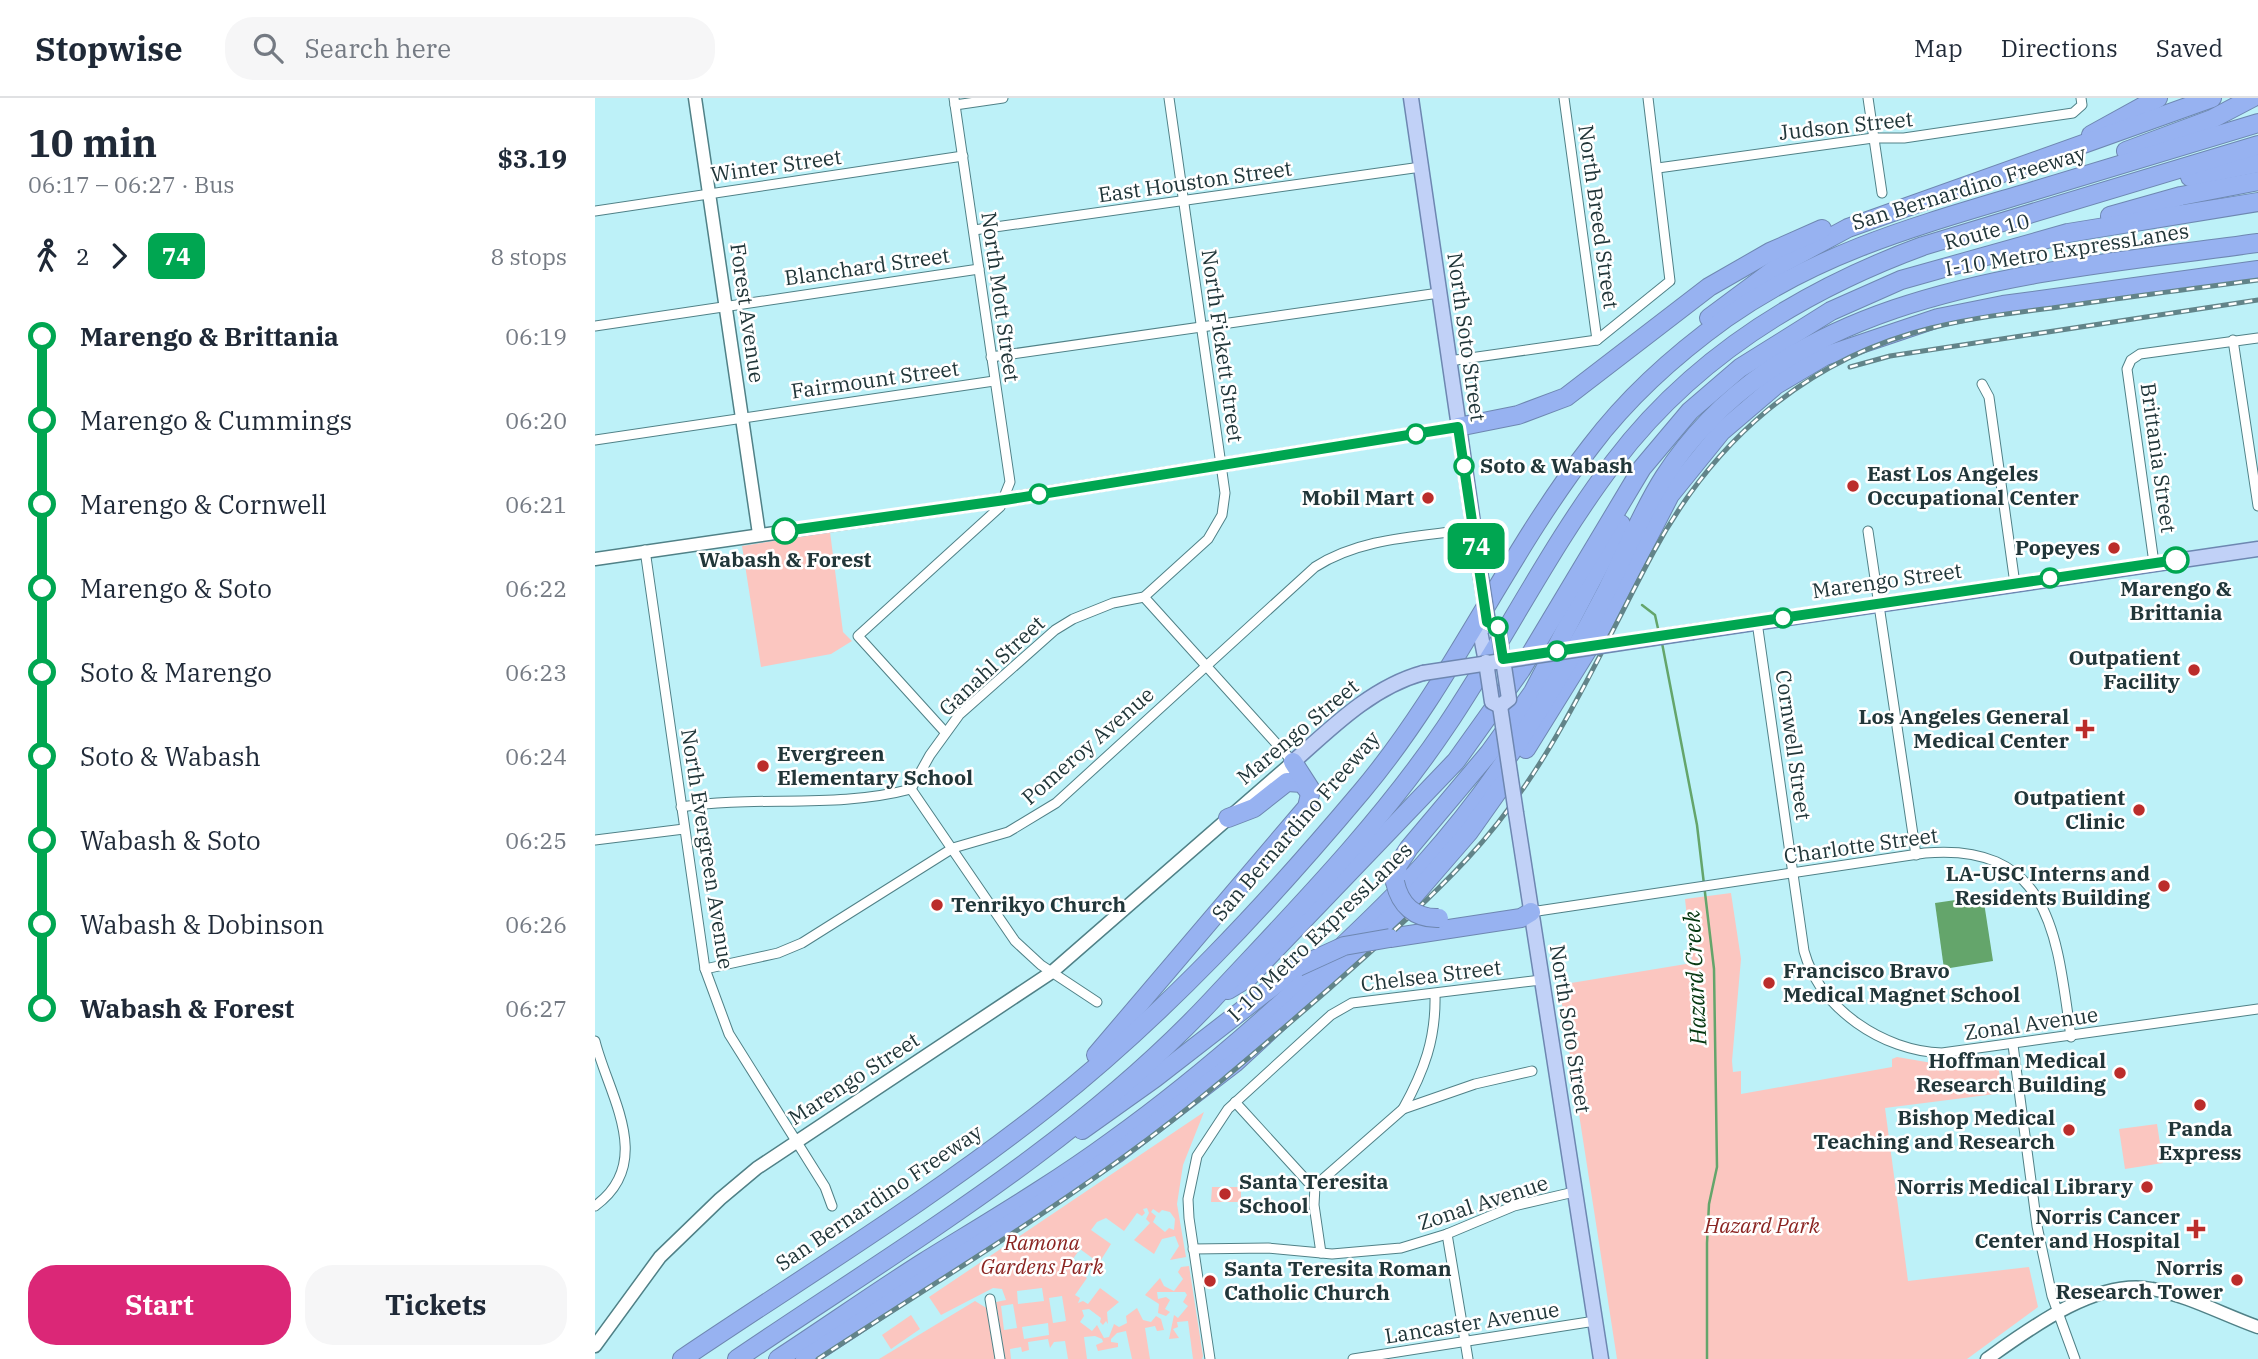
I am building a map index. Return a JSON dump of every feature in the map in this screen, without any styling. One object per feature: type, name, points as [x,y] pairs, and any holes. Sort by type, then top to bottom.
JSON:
[{"type":"highway","points":[[2021,168],[2158,98]]},
{"type":"highway","points":[[1614,417],[1675,349],[1746,289],[1825,238],[2212,98]]},
{"type":"highway","points":[[2023,194],[2212,119],[2252,98]]},
{"type":"highway","name":"San Bernardino Freeway","points":[[682,1359],[991,1150],[1049,1107],[1104,1061],[1174,995],[1365,787],[1446,675],[1575,466],[1614,417],[1656,375],[1704,335],[1760,296],[1805,270],[1897,231],[2258,123]]},
{"type":"highway","name":"San Bernardino Freeway","points":[[737,1359],[970,1201],[1131,1077],[1211,1001],[1417,767],[1466,695],[1595,488],[1635,436],[1693,378],[1755,330],[1854,274],[1923,246],[2258,145]]},
{"type":"highway","points":[[2148,180],[2179,180],[2258,163]]},
{"type":"highway","points":[[2068,233],[2100,218],[2131,209],[2254,182]]},
{"type":"highway","points":[[1458,427],[1518,415],[1566,397],[1673,313],[1770,252],[1845,220],[1933,197]]},
{"type":"highway","name":"Route 10","points":[[1657,448],[1690,411],[1740,368],[1831,311],[1902,280],[2068,233],[2258,202]]},
{"type":"highway","name":"I-10 Metro ExpressLanes","points":[[778,1359],[1111,1142],[1228,1051],[1378,912],[1424,864],[1495,777],[1579,640],[1664,476],[1708,422],[1761,376],[1825,339],[1891,310],[1957,289],[2028,275],[2258,243]]},
{"type":"highway","name":"I-10 Metro ExpressLanes","points":[[805,1359],[1057,1194],[1187,1102],[1274,1028],[1411,899],[1469,832],[1579,668],[1657,518],[1687,471],[1756,398],[1825,356],[1937,318],[2003,304],[2258,270]]},
{"type":"highway","points":[[1211,1001],[1248,978],[1456,761],[1521,670],[1629,488],[1657,448]]},
{"type":"highway","points":[[1436,925],[1409,909],[1399,897],[1395,882],[1398,865],[1409,848],[1489,753],[1533,692],[1657,448]]},
{"type":"highway","points":[[1049,1107],[1178,962],[1307,807],[1311,797],[1309,785],[1293,762]]},
{"type":"highway","points":[[1228,818],[1254,808],[1287,782],[1302,783],[1311,797]]},
{"type":"highway","points":[[970,1201],[1109,1113],[1298,967],[1344,946],[1518,907],[1531,912]]},
{"type":"main road","name":"North Soto Street","points":[[1411,98],[1487,622],[1480,631],[1492,702],[1500,706]]},
{"type":"main road","name":"Marengo Street","points":[[1293,762],[1357,706],[1384,689],[1423,673],[1879,603],[2258,549]]},
{"type":"main road","name":"North Soto Street","points":[[1487,622],[1498,627],[1503,659],[1509,699],[1500,706]]},
{"type":"main road","name":"North Soto Street","points":[[1500,706],[1601,1359]]},
{"type":"street","name":"Forest Avenue","points":[[695,98],[759,534]]},
{"type":"street","points":[[954,101],[1003,98]]},
{"type":"street","name":"North Fickett Street","points":[[1144,597],[1208,539],[1217,525],[1225,503],[1169,98]]},
{"type":"street","name":"North Breed Street","points":[[1564,98],[1597,340]]},
{"type":"street","points":[[1449,362],[1597,340],[1670,281],[1648,98]]},
{"type":"street","points":[[1868,98],[1882,193]]},
{"type":"street","name":"Judson Street","points":[[1658,168],[1873,138],[1905,138],[2079,110],[2081,98]]},
{"type":"street","name":"North Mott Street","points":[[954,101],[1010,482],[1005,500]]},
{"type":"street","name":"Winter Street","points":[[595,211],[963,156]]},
{"type":"street","name":"East Houston Street","points":[[974,230],[1421,167]]},
{"type":"street","name":"Blanchard Street","points":[[595,326],[979,269]]},
{"type":"street","points":[[991,357],[1439,293]]},
{"type":"street","points":[[2258,338],[2233,340],[2258,506]]},
{"type":"street","name":"Brittania Street","points":[[2154,563],[2127,369],[2131,360],[2140,354],[2233,340]]},
{"type":"street","name":"Fairmount Street","points":[[595,440],[994,381]]},
{"type":"street","points":[[1982,384],[1989,397],[2015,584]]},
{"type":"street","points":[[595,559],[1005,500],[1458,427]]},
{"type":"street","points":[[945,732],[858,636],[1005,500]]},
{"type":"street","name":"Pomeroy Avenue","points":[[705,970],[778,953],[802,943],[953,848],[1008,832],[1056,803],[1315,567],[1339,552],[1363,544],[1473,529]]},
{"type":"street","points":[[1868,531],[1916,855]]},
{"type":"street","name":"North Evergreen Avenue","points":[[645,550],[705,970],[729,1034],[825,1187],[832,1206]]},
{"type":"street","points":[[1144,597],[1293,762]]},
{"type":"street","name":"Ganahl Street","points":[[911,789],[945,732],[1055,630],[1073,619],[1112,603],[1144,597]]},
{"type":"street","name":"Cornwell Street","points":[[1757,622],[1804,951],[1812,974],[1825,993]]},
{"type":"street","name":"Marengo Street","points":[[595,1346],[639,1284],[683,1234],[757,1168],[1052,972],[1293,762]]},
{"type":"street","points":[[681,807],[714,802],[825,802],[911,789],[1015,941],[1052,972],[1097,1002]]},
{"type":"street","points":[[595,840],[684,829]]},
{"type":"street","name":"Charlotte Street","points":[[1531,912],[1916,855],[1960,852],[1987,858],[2014,873],[2033,891],[2047,913],[2055,933],[2071,1037]]},
{"type":"street","name":"Chelsea Street","points":[[1210,1359],[1188,1199],[1197,1156],[1216,1124],[1235,1102],[1341,1008],[1352,1003],[1541,980]]},
{"type":"street","name":"Zonal Avenue","points":[[1825,993],[1868,1030],[1912,1049],[1942,1053],[2258,1009]]},
{"type":"street","points":[[1321,1253],[1314,1206],[1315,1186],[1403,1109],[1418,1084],[1434,1037],[1435,995]]},
{"type":"street","points":[[595,1041],[614,1089],[625,1151],[614,1186],[595,1206]]},
{"type":"street","points":[[2013,1045],[2037,1226],[2059,1311],[2075,1359]]},
{"type":"street","points":[[1403,1109],[1475,1084],[1532,1071]]},
{"type":"street","points":[[1235,1102],[1308,1182],[1315,1186]]},
{"type":"street","name":"Zonal Avenue","points":[[1193,1249],[1239,1247],[1321,1253],[1366,1253],[1401,1248],[1447,1234],[1514,1206],[1574,1192]]},
{"type":"street","points":[[1447,1234],[1468,1359]]},
{"type":"street","points":[[1987,1359],[2059,1311],[2114,1291],[2142,1288],[2164,1292],[2258,1327]]},
{"type":"street","points":[[991,1299],[1000,1359]]},
{"type":"street","name":"Lancaster Avenue","points":[[1353,1359],[1595,1321]]},
{"type":"green space","points":[[830,532],[843,632],[852,641],[831,654],[761,667],[742,546]]},
{"type":"green space","name":"Hazard Park","points":[[1731,893],[1741,959],[1732,1061],[1733,1072],[1741,1071],[1741,1094],[1892,1067],[1892,1059],[1897,1057],[1944,1065],[1997,1060],[2003,1093],[1885,1108],[1908,1281],[2029,1267],[2038,1307],[1967,1359],[1617,1359],[1559,985],[1692,963],[1685,899]]},
{"type":"green space","name":"Ramona Gardens Park","points":[[1204,1112],[1183,1165],[1177,1204],[1186,1257],[1170,1260],[1179,1246],[1175,1236],[1162,1239],[1154,1254],[1134,1240],[1150,1223],[1146,1219],[1149,1213],[1147,1208],[1143,1209],[1145,1213],[1142,1216],[1137,1213],[1124,1231],[1106,1218],[1097,1222],[1091,1230],[1111,1244],[1099,1263],[1080,1249],[1070,1263],[1087,1278],[1075,1295],[1080,1298],[1078,1303],[1083,1301],[1088,1304],[1100,1288],[1119,1302],[1107,1312],[1108,1324],[1106,1321],[1103,1325],[1101,1318],[1089,1309],[1082,1310],[1084,1316],[1080,1322],[1092,1331],[1097,1325],[1104,1338],[1109,1337],[1114,1324],[1119,1327],[1127,1323],[1126,1316],[1137,1308],[1143,1320],[1151,1322],[1156,1316],[1161,1319],[1164,1330],[1157,1331],[1155,1326],[1145,1328],[1150,1359],[1132,1359],[1126,1331],[1117,1333],[1111,1339],[1111,1342],[1118,1343],[1118,1347],[1098,1351],[1096,1345],[1103,1342],[1102,1339],[1095,1336],[1084,1337],[1087,1359],[1068,1359],[1065,1341],[1054,1342],[1050,1348],[1048,1339],[1028,1342],[1029,1350],[1022,1352],[1021,1347],[1010,1349],[1011,1359],[1005,1359],[996,1302],[1006,1300],[1002,1289],[993,1288],[941,1315],[929,1297]],"holes":[[[1153,1209],[1159,1213],[1162,1210],[1170,1212],[1175,1219],[1174,1230],[1169,1228],[1165,1232],[1153,1222],[1156,1216],[1151,1212]],[[1042,1288],[1044,1301],[1018,1304],[1017,1291]],[[1062,1296],[1066,1321],[1053,1323],[1049,1298]],[[1013,1304],[1017,1328],[1004,1330],[1001,1306]],[[1048,1323],[1049,1335],[1024,1339],[1022,1327]]]},
{"type":"green space","points":[[2157,1124],[2163,1163],[2125,1169],[2119,1129]]},
{"type":"green space","points":[[1212,1187],[1241,1187],[1241,1202],[1211,1202]]},
{"type":"green space","points":[[1189,1266],[1202,1359],[1193,1359],[1188,1321],[1177,1322],[1178,1327],[1173,1329],[1179,1338],[1169,1339],[1174,1315],[1178,1318],[1188,1306],[1183,1302],[1187,1295],[1185,1292],[1157,1292],[1158,1299],[1166,1297],[1170,1300],[1165,1309],[1170,1312],[1166,1316],[1158,1313],[1159,1304],[1145,1295],[1160,1278],[1164,1286],[1174,1291],[1183,1279],[1178,1272],[1181,1267]]},
{"type":"green space","points":[[975,1301],[988,1309],[995,1359],[879,1359]]},
{"type":"green space","points":[[911,1315],[920,1329],[891,1349],[882,1335]]},
{"type":"shaded area","points":[[1983,896],[1993,961],[1944,969],[1935,903]]},
{"type":"waterway","name":"Hazard Creek","points":[[1642,605],[1655,615],[1659,633]]},
{"type":"waterway","name":"Hazard Creek","points":[[1662,643],[1697,825],[1714,969],[1717,1167],[1709,1204],[1707,1359]]},
{"type":"railway","points":[[818,1359],[1050,1209],[1152,1136],[1280,1031],[1434,893],[1497,824],[1548,751],[1677,512],[1704,475],[1734,441],[1768,410],[1804,383],[1843,360],[1886,342],[1961,321],[2258,280]]},
{"type":"railway","points":[[1850,367],[1890,356],[2258,300]]},
{"type":"bus line","name":"74","points":[[785,531],[1005,500],[1458,427],[1487,622],[1498,627],[1503,659],[2176,560]]},
{"type":"place","name":"Soto & Wabash","points":[[1464,466]]},
{"type":"place","name":"East Los Angeles Occupational Center","points":[[1853,486]]},
{"type":"place","name":"Mobil Mart","points":[[1428,498]]},
{"type":"place","name":"Wabash & Forest","points":[[785,531]]},
{"type":"place","name":"Popeyes","points":[[2114,548]]},
{"type":"place","name":"Marengo & Brittania","points":[[2176,560]]},
{"type":"place","name":"Outpatient Facility","points":[[2194,670]]},
{"type":"place","name":"Los Angeles General Medical Center","points":[[2085,729]]},
{"type":"place","name":"Evergreen Elementary School","points":[[763,766]]},
{"type":"place","name":"Outpatient Clinic","points":[[2139,810]]},
{"type":"place","name":"LA-USC Interns and Residents Building","points":[[2164,886]]},
{"type":"place","name":"Tenrikyo Church","points":[[937,905]]},
{"type":"place","name":"Francisco Bravo Medical Magnet School","points":[[1769,983]]},
{"type":"place","name":"Hoffman Medical Research Building","points":[[2120,1073]]},
{"type":"place","name":"Panda Express","points":[[2200,1105]]},
{"type":"place","name":"Bishop Medical Teaching and Research","points":[[2069,1130]]},
{"type":"place","name":"Norris Medical Library","points":[[2147,1187]]},
{"type":"place","name":"Santa Teresita School","points":[[1225,1194]]},
{"type":"place","name":"Norris Cancer Center and Hospital","points":[[2196,1229]]},
{"type":"place","name":"Norris Research Tower","points":[[2237,1280]]},
{"type":"place","name":"Santa Teresita Roman Catholic Church","points":[[1210,1281]]}]
